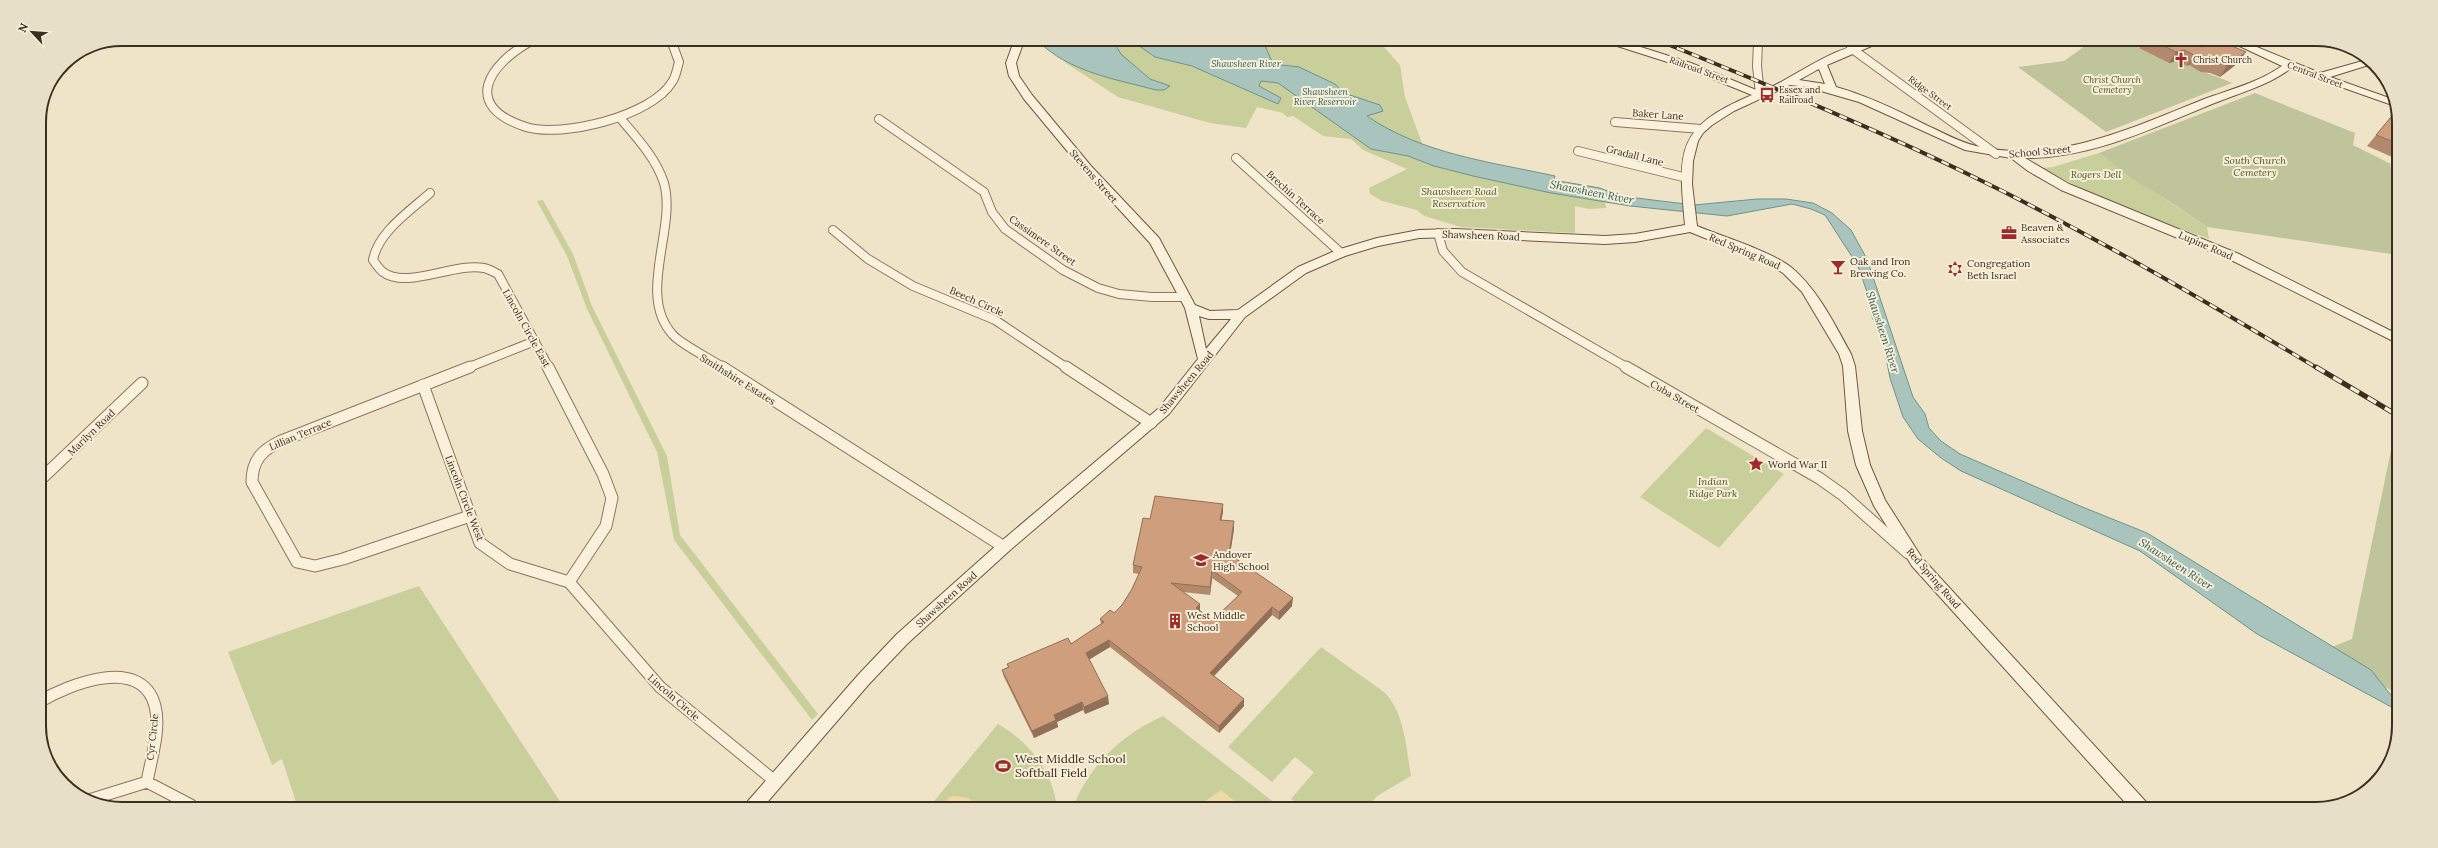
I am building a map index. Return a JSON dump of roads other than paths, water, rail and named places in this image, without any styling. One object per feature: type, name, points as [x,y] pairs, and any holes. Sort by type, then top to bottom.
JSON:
[{"type":"main road","name":"Stevens Street","points":[[1017,46],[1011,63],[1018,81],[1028,97],[1086,168],[1155,241],[1188,302],[1200,348],[1205,360]]},
{"type":"main road","name":"Railroad Street","points":[[1627,46],[1686,65],[1760,95]]},
{"type":"main road","points":[[1691,223],[1687,178],[1691,147],[1701,129],[1718,116],[1788,82],[1849,46]]},
{"type":"main road","name":"Central Street","points":[[2245,46],[2319,77],[2389,101]]},
{"type":"main road","points":[[1821,63],[1832,89]]},
{"type":"main road","points":[[2319,77],[2364,64]]},
{"type":"main road","name":"School Street","points":[[1788,82],[1832,89],[1892,113],[1964,146],[1996,154],[2014,155],[2076,148],[2126,135],[2253,85],[2280,72],[2289,65]]},
{"type":"main road","name":"Lupine Road","points":[[2014,155],[2032,169],[2065,187],[2223,251],[2392,336]]},
{"type":"main road","name":"Shawsheen Road","points":[[758,802],[879,662],[1004,547],[1151,422],[1174,400],[1241,314],[1302,270],[1341,253],[1397,237],[1438,233],[1605,240],[1635,238],[1691,223]]},
{"type":"main road","name":"Red Spring Road","points":[[1691,223],[1770,260],[1787,270],[1806,289],[1846,354],[1849,366],[1855,431],[1863,465],[1879,502],[1917,562],[2136,802]]},
{"type":"main road","points":[[1188,302],[1209,315],[1241,314]]},
{"type":"street","points":[[524,46],[506,58],[492,76],[487,92],[489,100],[498,115],[517,125],[543,130],[574,130],[620,118],[656,97],[672,80],[678,63],[678,55],[674,46]]},
{"type":"street","points":[[1758,46],[1757,66],[1760,95]]},
{"type":"street","name":"Ridge Street","points":[[1852,46],[1996,154]]},
{"type":"street","name":"Smithshire Estates","points":[[620,118],[650,153],[660,172],[666,196],[658,271],[658,295],[663,322],[673,335],[1004,547]]},
{"type":"street","name":"Cassimere Street","points":[[879,119],[984,192],[988,208],[1005,229],[1067,271],[1098,288],[1121,294],[1188,302]]},
{"type":"street","name":"Baker Lane","points":[[1615,122],[1701,129]]},
{"type":"street","name":"Gradall Lane","points":[[1578,152],[1687,178]]},
{"type":"street","name":"Brechin Terrace","points":[[1236,158],[1341,253]]},
{"type":"street","name":"Lincoln Circle East","points":[[430,193],[379,243],[372,255],[375,266],[384,273],[405,278],[470,267],[481,267],[494,271],[535,341],[603,474],[612,498],[606,526],[569,582]]},
{"type":"street","name":"Beech Circle","points":[[833,230],[868,259],[913,286],[995,320],[1151,422]]},
{"type":"street","name":"Cuba Street","points":[[1438,233],[1443,251],[1462,272],[1819,478],[1843,495],[1917,562]]},
{"type":"street","name":"Lillian Terrace","points":[[470,516],[343,559],[315,566],[301,565],[252,482],[251,470],[254,462],[268,447],[535,341]]},
{"type":"street","name":"Marilyn Road","points":[[46,474],[142,382]]},
{"type":"street","name":"Lincoln Circle West","points":[[423,385],[480,543],[510,564],[569,582]]},
{"type":"street","name":"Lincoln Circle","points":[[569,582],[618,642],[660,687],[776,782]]},
{"type":"street","name":"Cyr Circle","points":[[46,698],[60,690],[93,679],[123,678],[144,687],[151,695],[155,717],[147,782]]},
{"type":"street","points":[[96,798],[147,782],[164,789],[186,802]]},
{"type":"water","points":[[1043,46],[1116,46],[1121,54],[1150,79],[1170,86],[1164,90],[1156,90],[1109,78],[1078,67],[1050,52]]},
{"type":"water","name":"Shawsheen River","points":[[1139,46],[1265,46],[1273,64],[1299,67],[1335,84],[1344,93],[1380,105],[1383,111],[1367,116],[1388,129],[1411,139],[1458,155],[1555,176],[1554,180],[1600,188],[1620,196],[1694,205],[1757,199],[1786,199],[1813,203],[1832,213],[1851,230],[1867,259],[1913,397],[1925,414],[1929,428],[1941,441],[1960,454],[2080,506],[2147,533],[2371,670],[2392,696],[2392,707],[2257,634],[2140,551],[1961,471],[1941,458],[1918,439],[1903,417],[1890,378],[1883,343],[1872,317],[1868,295],[1858,266],[1825,215],[1811,209],[1792,204],[1727,216],[1630,206],[1551,193],[1473,176],[1434,166],[1408,156],[1371,149],[1278,83],[1261,81],[1259,86],[1281,98],[1278,104],[1192,66],[1155,57]]},
{"type":"railway","points":[[1672,46],[1860,124],[1976,178],[2063,222],[2191,293],[2317,368]]},
{"type":"railway","points":[[2316,367],[2392,412]]},
{"type":"place","name":"Christ Church","points":[[2181,60]]},
{"type":"place","name":"Essex and Railroad","points":[[1767,95]]},
{"type":"place","name":"Beaven & Associates","points":[[2009,233]]},
{"type":"place","name":"Oak and Iron Brewing Co.","points":[[1838,267]]},
{"type":"place","name":"Congregation Beth Israel","points":[[1955,269]]},
{"type":"place","name":"World War II","points":[[1756,464]]},
{"type":"place","name":"Andover High School","points":[[1201,560]]},
{"type":"place","name":"West Middle School","points":[[1175,621]]},
{"type":"place","name":"West Middle School Softball Field","points":[[1003,766]]},
{"type":"park label","name":"Christ Church Cemetery","points":[[2112,86]]},
{"type":"park label","name":"South Church Cemetery","points":[[2255,166]]},
{"type":"park label","name":"Rogers Dell","points":[[2096,174]]},
{"type":"park label","name":"Shawsheen Road Reservation","points":[[1459,196]]},
{"type":"park label","name":"Indian Ridge Park","points":[[1713,486]]},
{"type":"water label","name":"Shawsheen River Reservoir","points":[[1325,98]]}]
